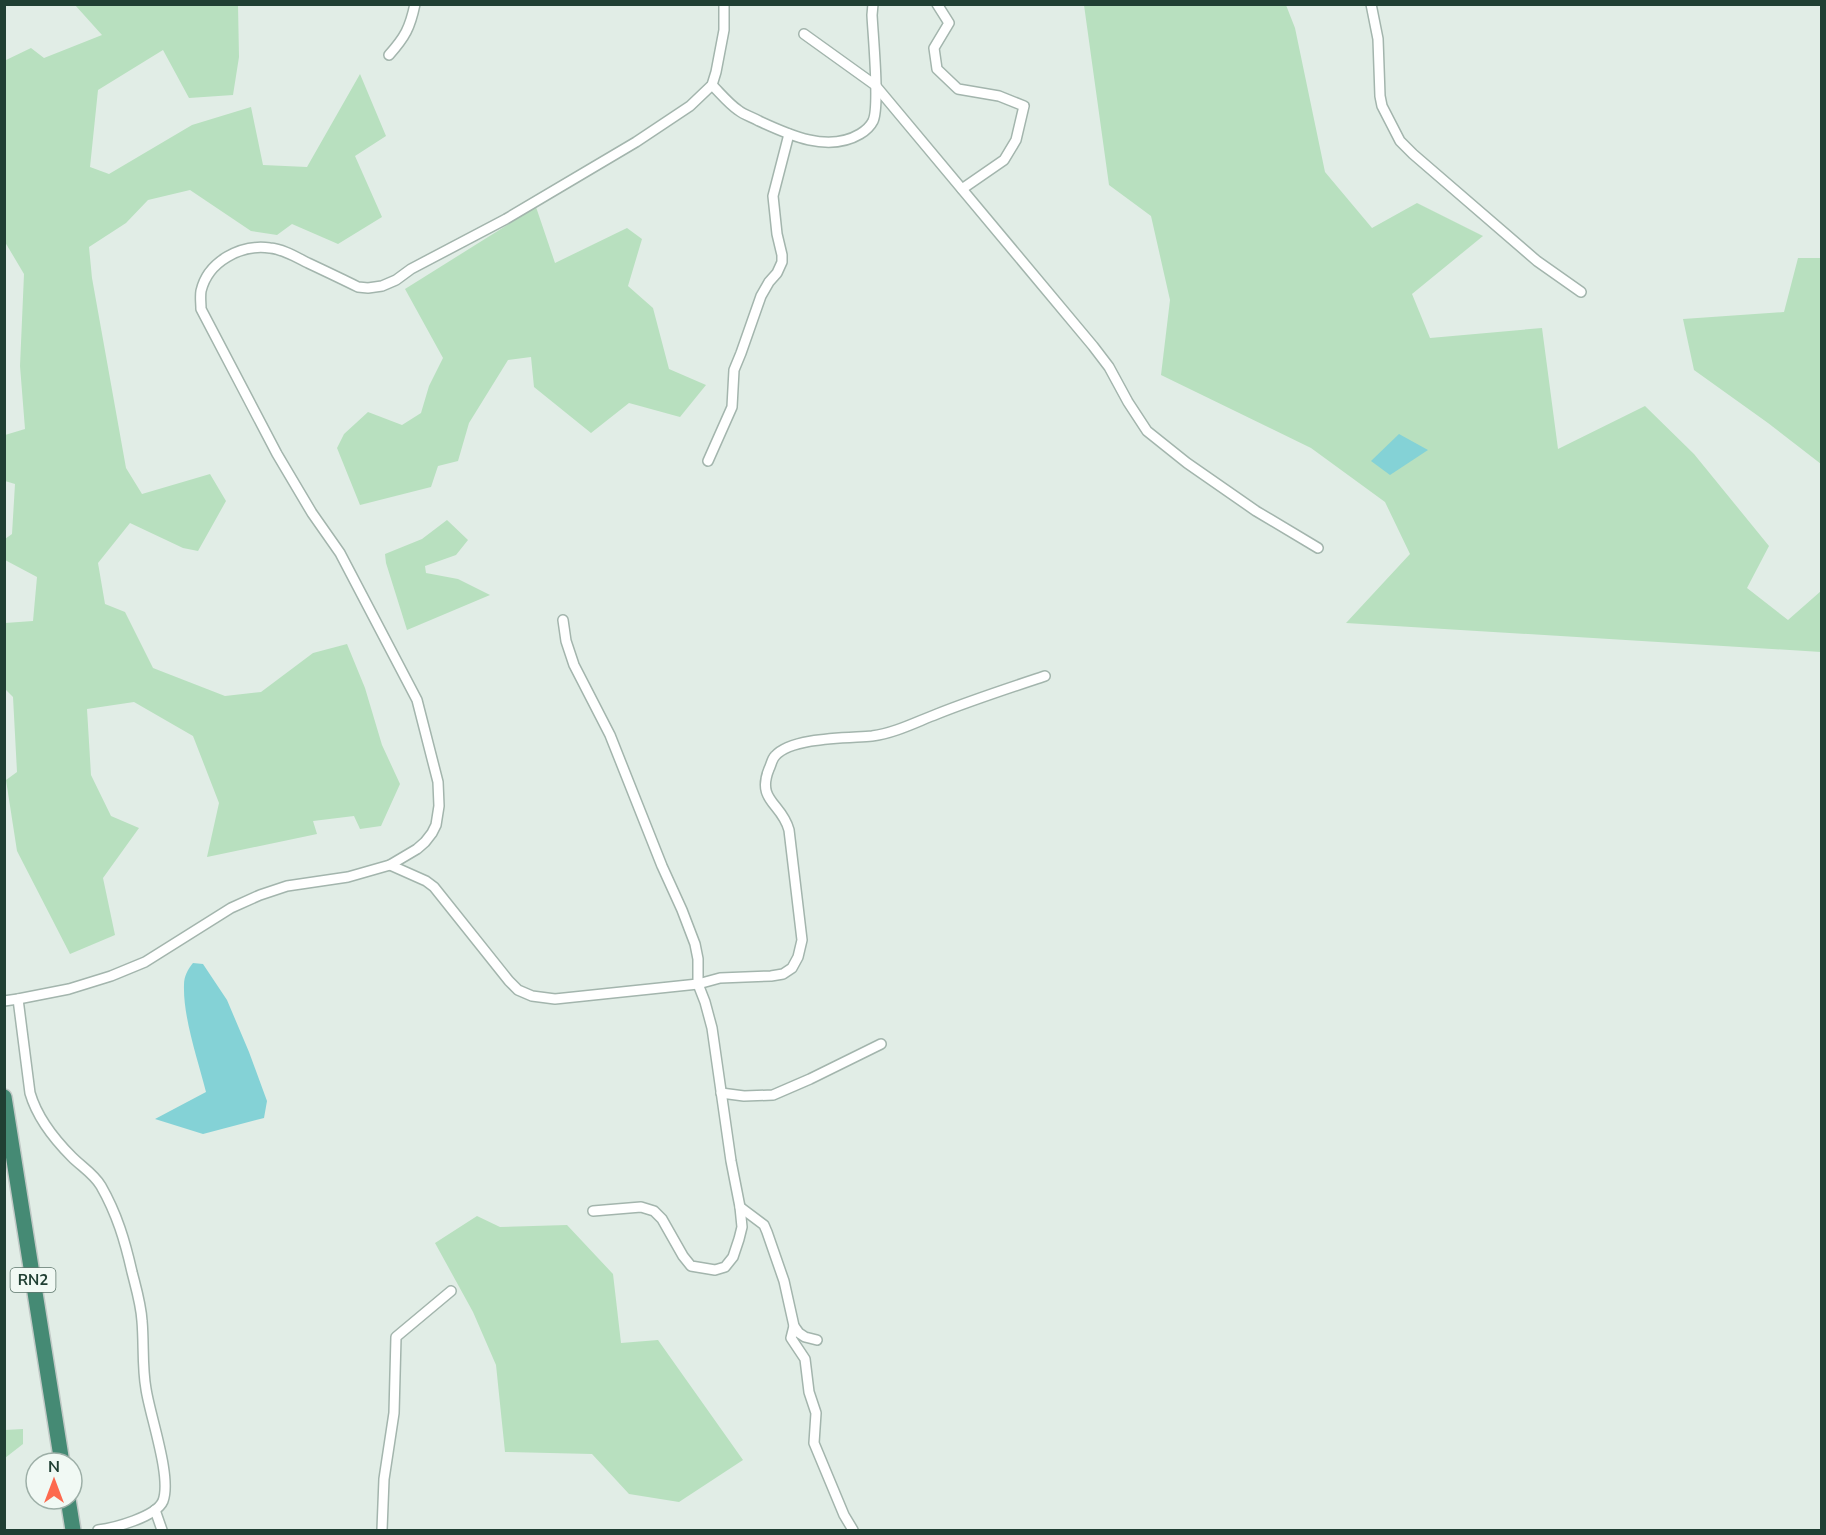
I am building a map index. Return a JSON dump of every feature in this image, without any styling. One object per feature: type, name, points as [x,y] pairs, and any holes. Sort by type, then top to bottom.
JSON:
[{"type":"highway","name":"RN2","points":[[4,1096],[60,1451]]},
{"type":"highway","points":[[70,1511],[73,1530]]},
{"type":"street","points":[[389,55],[403,39],[411,22],[415,4]]},
{"type":"street","points":[[4,1000],[69,988],[111,976],[145,962],[231,908],[260,894],[287,886],[348,877],[390,865],[425,842],[432,833],[438,815],[439,794],[436,770],[417,700],[340,553],[312,513],[277,454],[201,309],[201,290],[216,264],[226,257],[254,248],[270,248],[285,252],[358,287],[382,286],[396,280],[441,252],[506,219],[636,142],[690,106],[712,85],[724,30],[724,4]]},
{"type":"street","points":[[712,85],[738,110],[789,134],[809,140],[831,142],[854,137],[866,130],[873,121],[875,85],[873,4]]},
{"type":"street","points":[[937,4],[949,23],[934,48],[937,69],[958,89],[999,96],[1024,106],[1016,140],[1004,160],[962,189]]},
{"type":"street","points":[[1371,4],[1378,39],[1380,96],[1388,119],[1400,141],[1537,261],[1581,292]]},
{"type":"street","points":[[804,34],[875,85],[1104,360],[1147,430],[1187,463],[1256,511],[1318,548]]},
{"type":"street","points":[[708,461],[732,407],[734,370],[761,296],[782,262],[773,196],[789,134]]},
{"type":"street","points":[[563,620],[566,641],[574,665],[610,735],[662,866],[690,928],[698,960],[698,984],[712,1028],[742,1227],[733,1257],[725,1267],[714,1270],[691,1266],[662,1219],[654,1211],[641,1207],[593,1211]]},
{"type":"street","points":[[390,865],[434,887],[509,981],[518,990],[532,996],[555,999],[698,984],[720,978],[783,974],[792,968],[798,957],[802,940],[789,830],[786,819],[772,804],[765,786],[774,757],[789,747],[824,738],[875,735],[902,728],[937,713],[1045,676]]},
{"type":"street","points":[[18,999],[30,1093],[34,1107],[72,1158],[100,1185],[125,1239],[142,1319],[146,1389],[165,1485],[163,1501],[155,1510],[122,1524],[98,1530]]},
{"type":"street","points":[[721,1093],[744,1096],[773,1095],[881,1044]]},
{"type":"street","points":[[740,1207],[764,1225],[768,1232],[784,1281],[794,1326],[805,1337],[817,1340]]},
{"type":"street","points":[[382,1530],[384,1479],[394,1413],[396,1337],[452,1291]]},
{"type":"street","points":[[794,1326],[791,1338],[805,1359],[809,1392],[816,1413],[814,1443],[844,1515],[853,1530]]},
{"type":"street","points":[[155,1510],[162,1530]]},
{"type":"green space","points":[[75,5],[238,5],[239,57],[233,95],[189,98],[163,50],[98,90],[90,167],[109,174],[192,125],[251,107],[263,165],[307,167],[360,74],[386,136],[355,156],[382,217],[338,244],[292,224],[277,235],[251,231],[190,190],[148,200],[126,223],[89,247],[92,278],[126,468],[142,494],[210,474],[226,501],[198,551],[183,548],[130,523],[98,563],[105,604],[125,612],[153,668],[225,696],[261,692],[313,653],[347,644],[365,688],[382,745],[400,784],[381,826],[360,829],[354,816],[313,821],[317,834],[207,857],[219,803],[193,736],[134,702],[87,709],[91,775],[111,816],[139,828],[103,878],[115,935],[70,954],[17,851],[6,780],[17,772],[13,697],[5,689],[5,623],[33,621],[37,577],[5,560],[5,539],[12,534],[15,484],[5,481],[5,435],[25,429],[20,366],[24,274],[5,242],[4,61],[31,48],[44,58],[102,35]]},
{"type":"green space","points":[[1084,5],[1286,5],[1295,28],[1325,172],[1372,228],[1417,203],[1483,236],[1412,294],[1430,338],[1542,328],[1558,449],[1645,406],[1694,454],[1769,546],[1747,588],[1788,620],[1821,591],[1821,652],[1346,623],[1410,554],[1385,502],[1311,448],[1161,375],[1170,300],[1151,216],[1109,185]]},
{"type":"green space","points":[[536,207],[555,263],[627,228],[642,239],[628,286],[653,308],[669,369],[706,385],[680,417],[629,403],[591,433],[534,387],[531,357],[508,360],[469,423],[458,461],[438,466],[431,487],[360,505],[337,448],[344,434],[368,412],[402,425],[421,413],[429,386],[443,358],[405,289]]},
{"type":"green space","points":[[1798,258],[1821,258],[1821,464],[1694,370],[1683,319],[1784,312]]},
{"type":"green space","points":[[447,520],[468,540],[456,555],[425,566],[426,573],[458,579],[490,595],[407,630],[385,554],[422,539]]},
{"type":"green space","points":[[477,1216],[500,1227],[567,1225],[613,1274],[621,1343],[658,1340],[743,1460],[679,1502],[629,1494],[592,1454],[505,1452],[496,1365],[473,1312],[435,1243]]},
{"type":"green space","points":[[23,1429],[23,1444],[5,1458],[5,1430]]},
{"type":"water","points":[[1399,434],[1428,450],[1390,475],[1371,461]]},
{"type":"water","points":[[193,963],[203,964],[227,1000],[267,1101],[264,1118],[203,1134],[155,1119],[206,1092],[188,1025],[184,998],[185,979]]}]
